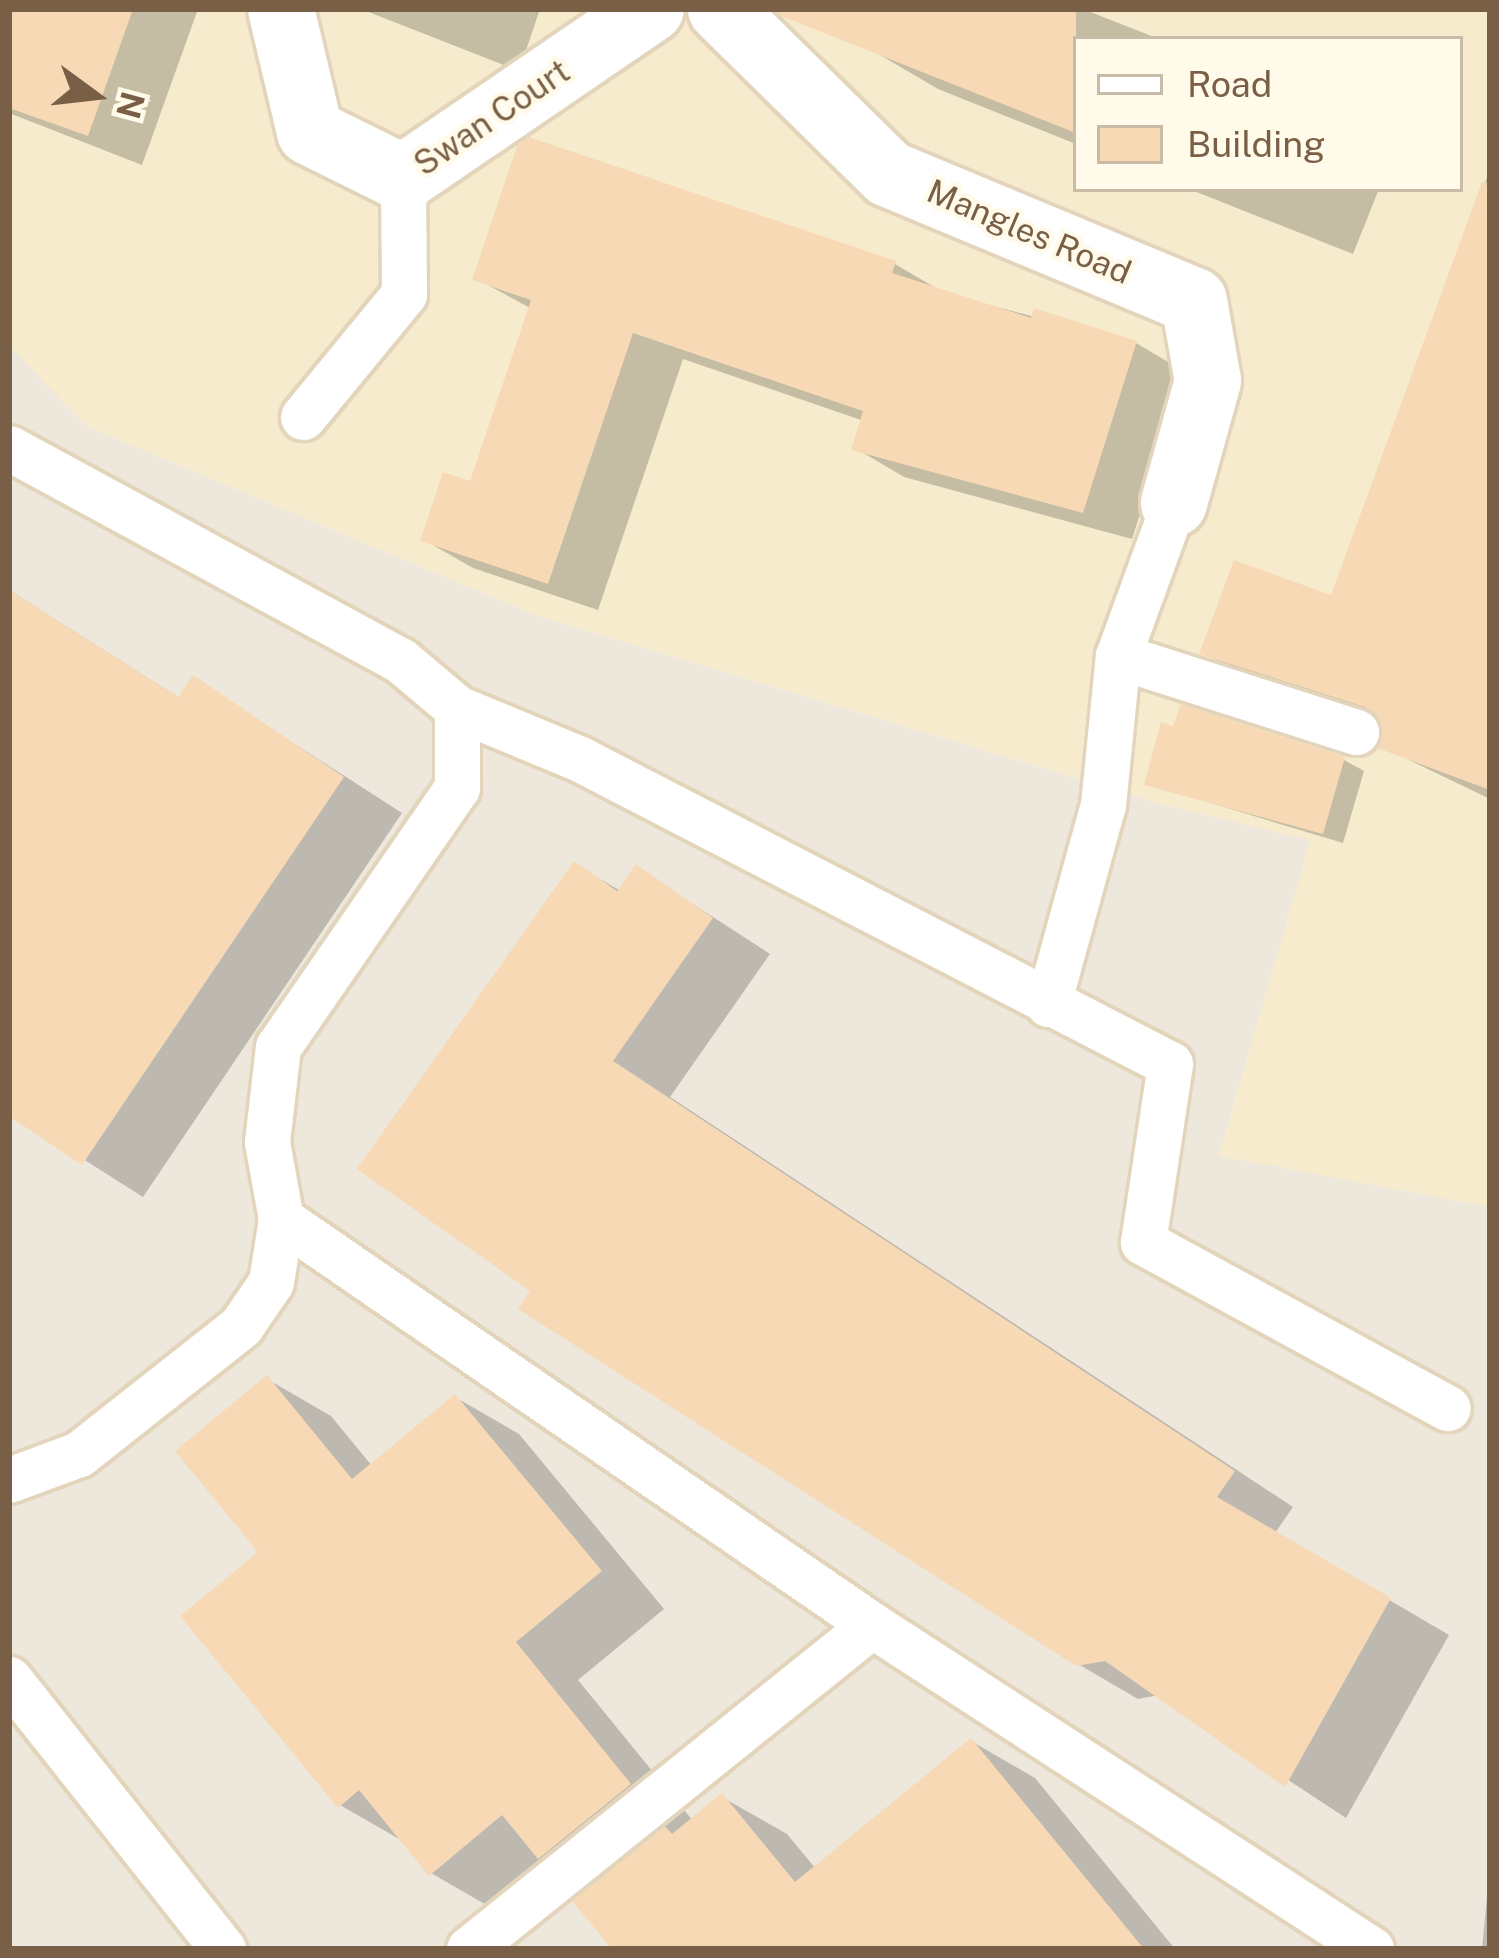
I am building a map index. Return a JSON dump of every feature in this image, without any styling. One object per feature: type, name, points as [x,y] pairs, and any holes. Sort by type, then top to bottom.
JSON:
[{"type":"street","name":"Swan Court","points":[[281,9],[310,132],[403,178],[651,9]]},
{"type":"street","name":"Mangles Road","points":[[721,9],[889,174],[1194,301],[1208,380],[1174,503]]},
{"type":"lane","points":[[303,417],[404,294],[403,178]]},
{"type":"lane","points":[[9,448],[400,659],[457,708],[580,760],[1170,1064],[1143,1242],[1448,1408]]},
{"type":"lane","points":[[1048,1004],[1103,805],[1118,656],[1174,503]]},
{"type":"lane","points":[[1118,656],[1356,732]]},
{"type":"lane","points":[[9,1480],[79,1454],[241,1326],[272,1282],[281,1220],[267,1142],[278,1046],[458,788],[457,708]]},
{"type":"lane","points":[[281,1220],[872,1624],[1371,1949]]},
{"type":"lane","points":[[470,1949],[872,1624]]},
{"type":"lane","points":[[9,1679],[223,1949]]},
{"type":"shaded area","points":[[9,9],[1490,9],[1490,1207],[1219,1157],[1309,840],[1165,805],[538,616],[88,427],[9,345]]},
{"type":"shaded area","points":[[9,345],[88,427],[538,616],[1165,805],[1310,840],[1219,1156],[1490,1207],[1490,1949],[9,1949]]},
{"type":"building","points":[[9,9],[133,9],[88,136],[9,108]]},
{"type":"building","points":[[775,9],[1076,9],[1073,132],[781,16]]},
{"type":"building","points":[[529,137],[896,261],[892,273],[1031,318],[1034,308],[1137,341],[1083,513],[851,450],[863,411],[633,333],[548,584],[420,541],[443,472],[470,481],[531,300],[472,280],[517,146]]},
{"type":"building","points":[[1482,182],[1490,183],[1490,790],[1377,748],[1382,725],[1365,707],[1199,654],[1234,560],[1331,595]]},
{"type":"building","points":[[9,590],[178,697],[193,675],[344,777],[82,1165],[9,1116]]},
{"type":"building","points":[[1181,704],[1345,757],[1323,834],[1144,785],[1161,722],[1173,726]]},
{"type":"building","points":[[574,861],[617,891],[636,864],[713,918],[613,1061],[1235,1471],[1217,1497],[1391,1598],[1285,1787],[1105,1661],[1076,1666],[518,1309],[530,1291],[357,1169]]},
{"type":"building","points":[[267,1375],[352,1479],[455,1394],[602,1571],[516,1642],[631,1784],[538,1859],[502,1815],[429,1876],[359,1790],[338,1808],[180,1616],[258,1552],[175,1451]]},
{"type":"building","points":[[971,1738],[1144,1949],[612,1949],[572,1901],[665,1826],[672,1834],[722,1793],[795,1882]]}]
